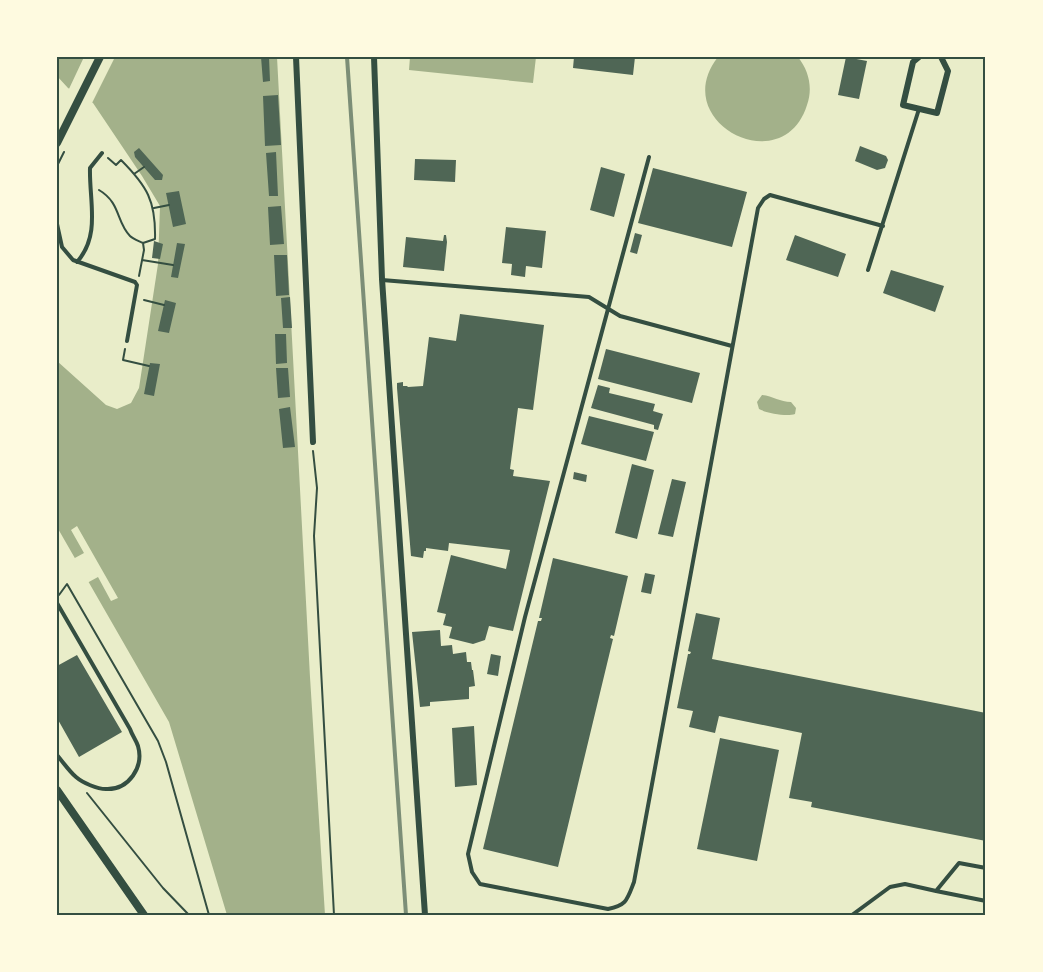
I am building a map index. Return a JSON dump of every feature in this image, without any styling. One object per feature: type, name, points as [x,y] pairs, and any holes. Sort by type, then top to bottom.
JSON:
[{"type":"street","points":[[57,143],[100,57]]},
{"type":"street","points":[[296,57],[313,442]]},
{"type":"street","points":[[374,57],[382,279],[425,915]]},
{"type":"street","points":[[919,57],[913,63],[903,105],[937,113],[948,71],[941,57]]},
{"type":"street","points":[[57,790],[144,915]]},
{"type":"lane","points":[[868,270],[919,109]]},
{"type":"lane","points":[[77,262],[86,250],[92,229],[90,168],[102,153]]},
{"type":"lane","points":[[649,157],[525,617],[468,854],[472,872],[480,884],[608,909],[621,906],[627,901],[634,882],[758,208],[770,195],[883,226]]},
{"type":"lane","points":[[57,224],[62,247],[69,257],[77,262],[135,282],[137,285],[127,341]]},
{"type":"lane","points":[[382,279],[589,297],[620,316],[732,346]]},
{"type":"lane","points":[[57,603],[130,729],[138,747],[139,759],[136,772],[129,781],[121,787],[106,789],[92,786],[75,776],[57,755]]},
{"type":"lane","points":[[936,891],[959,863],[986,868]]},
{"type":"lane","points":[[852,915],[890,887],[905,884],[986,901]]},
{"type":"path","points":[[91,187],[108,196],[118,209],[130,236],[143,243],[155,239],[155,208],[144,186],[136,173],[121,160],[116,165]]},
{"type":"path","points":[[136,173],[144,167]]},
{"type":"path","points":[[155,208],[169,205]]},
{"type":"path","points":[[137,285],[143,243]]},
{"type":"path","points":[[142,260],[173,265]]},
{"type":"path","points":[[150,302],[164,305]]},
{"type":"path","points":[[127,341],[123,360],[148,366]]},
{"type":"path","points":[[313,442],[317,488],[314,536],[334,915]]},
{"type":"path","points":[[67,584],[71,579]]},
{"type":"path","points":[[86,792],[163,888],[189,915]]},
{"type":"shaded area","points":[[57,57],[277,57],[325,915],[227,915],[169,722],[57,527],[57,361],[106,405],[117,409],[131,403],[139,388],[158,264],[160,206],[93,103],[68,88],[57,76]]},
{"type":"shaded area","points":[[410,57],[536,57],[533,83],[409,70]]},
{"type":"shaded area","points":[[718,57],[798,57],[805,68],[810,92],[807,105],[794,128],[776,139],[755,141],[734,134],[717,121],[707,103],[706,81]]},
{"type":"shaded area","points":[[762,395],[791,402],[796,408],[795,414],[777,414],[759,409],[757,402]]},
{"type":"pier","points":[[84,57],[115,57],[91,105],[68,91]]},
{"type":"pier","points":[[77,526],[118,598],[111,601],[98,577],[87,583],[73,559],[84,553],[71,530]]},
{"type":"building","points":[[261,57],[269,57],[270,81],[263,82]]},
{"type":"building","points":[[574,57],[635,57],[633,75],[573,68]]},
{"type":"building","points":[[846,57],[867,61],[859,99],[838,95]]},
{"type":"building","points":[[278,95],[281,145],[265,146],[263,96]]},
{"type":"building","points":[[860,146],[886,156],[888,160],[885,168],[877,170],[855,161]]},
{"type":"building","points":[[139,148],[163,175],[162,180],[155,180],[135,157],[134,152]]},
{"type":"building","points":[[276,152],[278,196],[269,196],[266,153]]},
{"type":"building","points":[[415,159],[456,160],[455,182],[414,180]]},
{"type":"building","points":[[601,167],[625,174],[614,217],[590,210]]},
{"type":"building","points":[[653,168],[747,192],[732,247],[638,223]]},
{"type":"building","points":[[179,191],[186,224],[173,227],[166,193]]},
{"type":"building","points":[[281,206],[284,244],[270,245],[268,207]]},
{"type":"building","points":[[506,227],[546,231],[542,268],[526,266],[525,277],[511,275],[512,264],[502,263]]},
{"type":"building","points":[[635,233],[642,235],[637,254],[630,252]]},
{"type":"building","points":[[446,235],[447,242],[444,271],[403,267],[406,237],[443,241]]},
{"type":"building","points":[[795,235],[846,254],[838,277],[786,260]]},
{"type":"building","points":[[154,241],[163,244],[160,259],[152,258]]},
{"type":"building","points":[[177,243],[185,244],[178,278],[171,277]]},
{"type":"building","points":[[274,255],[287,255],[289,295],[276,296]]},
{"type":"building","points":[[891,270],[944,286],[935,312],[883,293]]},
{"type":"building","points":[[290,297],[292,328],[283,328],[281,298]]},
{"type":"building","points":[[165,300],[176,303],[169,333],[158,331]]},
{"type":"building","points":[[460,314],[544,325],[533,410],[518,408],[510,469],[514,470],[513,476],[550,481],[513,631],[489,626],[485,640],[473,644],[449,638],[452,627],[443,625],[446,614],[437,612],[451,555],[506,569],[510,550],[449,543],[448,551],[426,548],[423,558],[411,556],[397,388],[397,383],[403,382],[403,386],[408,387],[423,386],[429,337],[456,341]]},
{"type":"building","points":[[275,334],[286,334],[287,363],[276,364]]},
{"type":"building","points":[[606,349],[700,373],[692,403],[598,379]]},
{"type":"building","points":[[150,363],[160,364],[154,396],[144,394]]},
{"type":"building","points":[[276,368],[288,368],[290,397],[278,398]]},
{"type":"building","points":[[598,385],[610,388],[609,393],[655,404],[653,411],[663,414],[658,430],[654,429],[654,425],[591,408]]},
{"type":"building","points":[[290,407],[295,447],[283,448],[279,409]]},
{"type":"building","points":[[589,416],[654,432],[646,461],[581,444]]},
{"type":"building","points":[[632,464],[654,470],[637,539],[615,533]]},
{"type":"building","points":[[574,472],[587,475],[586,482],[573,479]]},
{"type":"building","points":[[672,479],[686,482],[673,537],[658,534]]},
{"type":"building","points":[[553,558],[628,576],[614,636],[611,635],[610,638],[613,639],[558,867],[483,849],[538,621],[542,618],[539,618]]},
{"type":"building","points":[[645,573],[655,575],[651,594],[641,592]]},
{"type":"building","points":[[696,613],[720,618],[712,659],[986,713],[986,841],[811,807],[812,802],[789,798],[802,733],[719,716],[715,733],[689,727],[693,711],[677,708],[688,654],[691,652],[688,651]]},
{"type":"building","points":[[440,630],[441,646],[452,645],[453,654],[466,652],[467,662],[471,662],[475,686],[469,687],[469,699],[430,702],[430,706],[420,707],[412,632]]},
{"type":"building","points":[[491,654],[501,656],[498,676],[487,674]]},
{"type":"building","points":[[77,655],[122,732],[79,757],[57,718],[57,666]]},
{"type":"building","points":[[474,726],[477,785],[455,787],[452,728]]},
{"type":"building","points":[[720,738],[779,750],[757,861],[697,849]]},
{"type":"railway","points":[[347,57],[406,915]]}]
